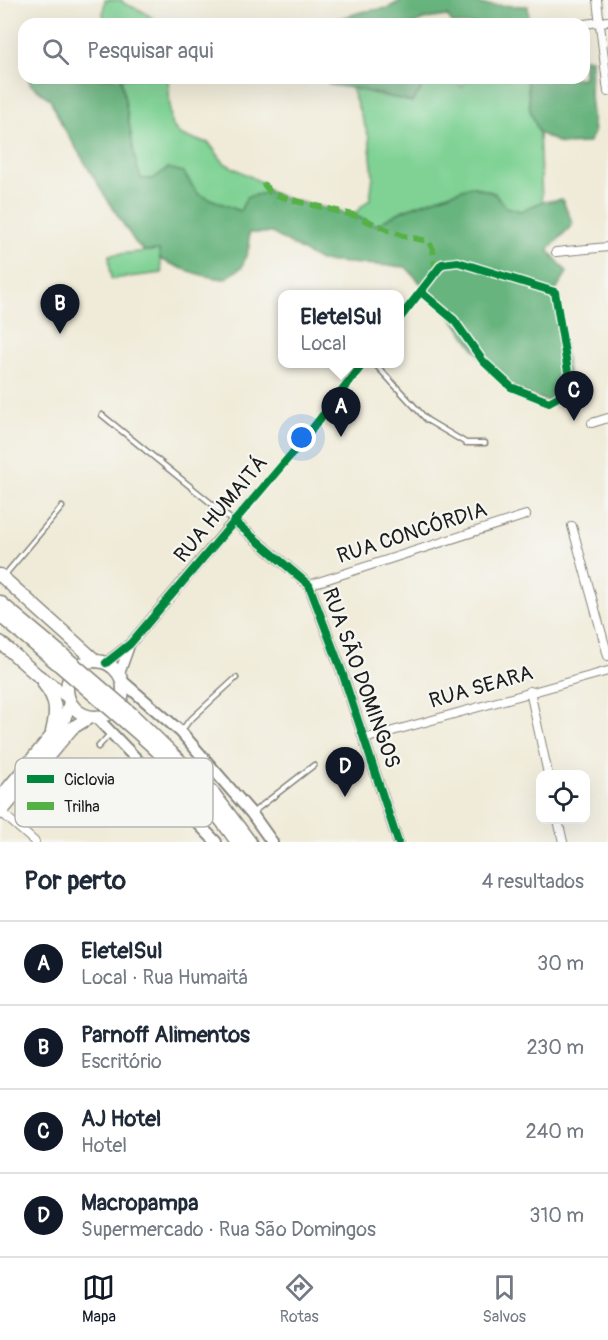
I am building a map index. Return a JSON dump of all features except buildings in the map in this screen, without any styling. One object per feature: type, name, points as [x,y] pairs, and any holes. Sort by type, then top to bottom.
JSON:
[{"type":"main road","points":[[1,575],[181,732],[204,758]]},
{"type":"main road","points":[[0,602],[63,662],[174,758]]},
{"type":"main road","points":[[0,616],[63,662]]},
{"type":"main road","points":[[2,649],[69,700],[78,712],[93,717],[136,758]]},
{"type":"main road","points":[[32,758],[63,722],[69,700],[67,685],[71,674],[80,666],[101,662]]},
{"type":"main road","points":[[36,674],[50,691],[57,707],[51,735]]},
{"type":"main road","points":[[47,758],[72,728],[93,717],[108,714],[117,706],[123,691],[120,678]]},
{"type":"main road","points":[[129,718],[166,758]]},
{"type":"main road","points":[[213,769],[252,814],[272,842]]},
{"type":"main road","points":[[0,798],[15,779]]},
{"type":"main road","points":[[213,793],[250,842]]},
{"type":"main road","points":[[1,813],[15,796]]},
{"type":"main road","points":[[213,809],[237,842]]},
{"type":"main road","points":[[202,827],[216,842]]},
{"type":"street","points":[[597,0],[604,21],[608,92]]},
{"type":"street","points":[[556,252],[608,247]]},
{"type":"street","points":[[404,312],[442,264],[458,262],[555,292],[570,384],[558,397],[549,402],[511,387],[483,361],[454,320],[421,292]]},
{"type":"street","name":"RUA HUMAITÁ","points":[[101,662],[130,644],[360,368]]},
{"type":"street","points":[[592,423],[608,418]]},
{"type":"street","name":"RUA CONCÓRDIA","points":[[309,585],[526,515]]},
{"type":"street","name":"RUA SÃO DOMINGOS","points":[[234,521],[309,585],[398,842]]},
{"type":"street","points":[[572,526],[608,656]]},
{"type":"street","name":"RUA HUMAITÁ","points":[[120,678],[130,644]]},
{"type":"street","name":"RUA SEARA","points":[[364,740],[530,691],[608,671]]},
{"type":"street","points":[[530,691],[547,770]]},
{"type":"street","points":[[1,813],[15,825]]},
{"type":"street","points":[[559,824],[563,842]]},
{"type":"street","points":[[17,827],[35,842]]},
{"type":"lane","points":[[380,368],[427,420],[466,443],[485,443]]},
{"type":"lane","name":"RUA SÃO DOMINGOS","points":[[102,415],[234,521]]},
{"type":"lane","points":[[1,575],[62,507]]},
{"type":"lane","points":[[181,732],[188,722],[236,678]]},
{"type":"lane","points":[[98,747],[111,732]]},
{"type":"lane","points":[[252,814],[314,765]]},
{"type":"green space","points":[[105,0],[122,0],[123,3],[153,18],[105,18]]},
{"type":"green space","points":[[402,0],[462,0],[485,5],[528,6],[529,18],[448,18],[447,16],[342,18],[361,12],[388,8]]},
{"type":"green space","points":[[591,59],[590,95],[594,133],[588,143],[561,144],[539,133],[530,110],[528,84],[590,84]]},
{"type":"green space","points":[[122,84],[168,84],[171,124],[181,136],[209,143],[224,163],[263,183],[270,192],[247,197],[240,211],[198,194],[168,168],[153,179],[141,179],[136,165]]},
{"type":"green space","points":[[122,84],[136,164],[141,179],[153,179],[168,168],[183,172],[198,194],[240,211],[247,197],[270,192],[288,199],[353,215],[376,225],[404,210],[471,186],[494,193],[506,207],[521,211],[542,202],[562,199],[573,224],[548,250],[567,272],[555,292],[570,384],[549,402],[511,387],[483,361],[454,320],[406,267],[320,261],[272,233],[249,233],[249,247],[242,267],[225,279],[200,274],[168,263],[160,259],[159,250],[144,251],[135,242],[107,199],[62,125],[50,99],[31,85]]},
{"type":"green space","points":[[418,84],[459,84],[462,87],[464,84],[528,84],[530,110],[539,133],[542,202],[521,211],[505,207],[494,193],[471,186],[404,210],[376,225],[353,215],[370,199],[373,176],[369,137],[351,88],[412,102],[421,90]]},
{"type":"green space","points":[[418,84],[421,90],[412,102],[330,85]]},
{"type":"green space","points":[[159,250],[162,273],[111,279],[109,255]]},
{"type":"marked path","points":[[263,183],[270,192],[288,199],[353,215],[403,236],[428,241],[433,249],[436,274]]},
{"type":"cycle path","points":[[404,313],[442,264],[458,262],[555,292],[570,384],[558,397],[549,402],[511,387],[483,361],[454,320],[421,292]]},
{"type":"cycle path","points":[[106,663],[130,644],[301,443],[360,368]]},
{"type":"cycle path","points":[[234,521],[309,585],[342,672],[398,842]]},
{"type":"place","name":"Parnoff Alimentos","points":[[60,334]]},
{"type":"place","name":"AJ Hotel","points":[[574,421]]},
{"type":"place","name":"EletelSul","points":[[341,437]]},
{"type":"place","name":"Macropampa","points":[[345,797]]}]
